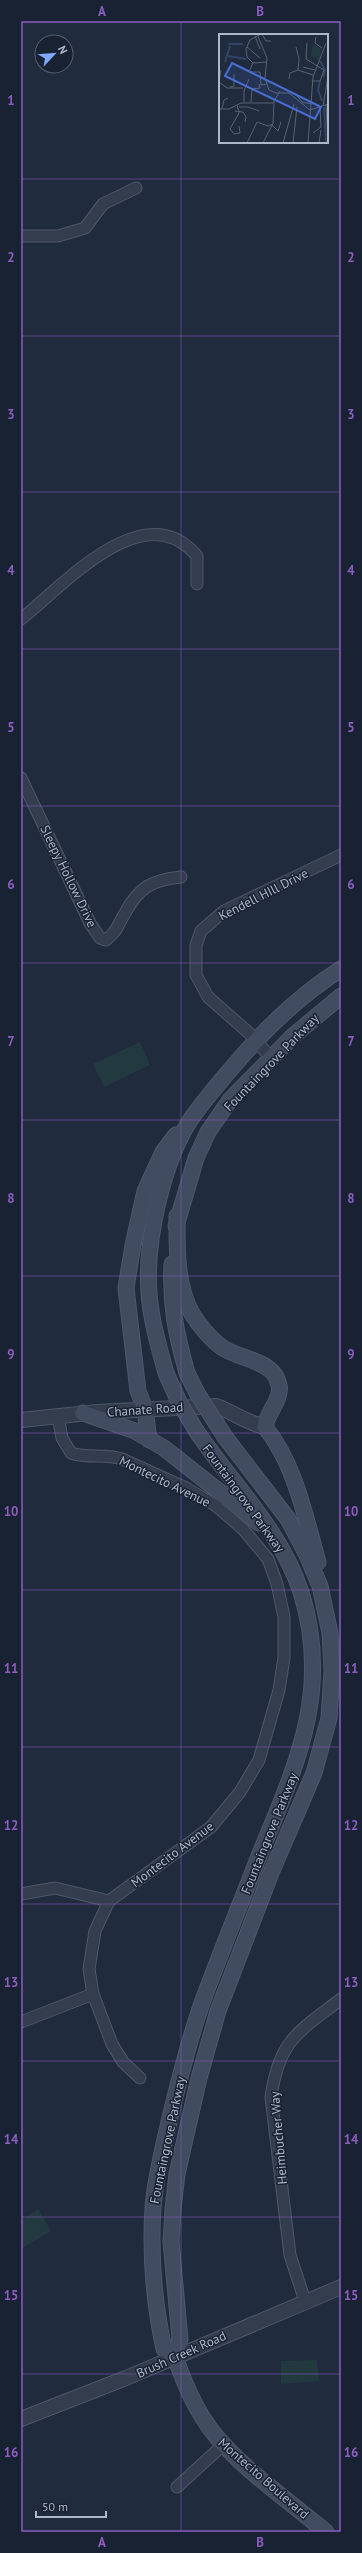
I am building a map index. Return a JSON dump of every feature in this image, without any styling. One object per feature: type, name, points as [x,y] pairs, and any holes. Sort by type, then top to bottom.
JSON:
[{"type":"main road","name":"Fountaingrove Parkway","points":[[341,969],[306,996],[255,1041],[193,1117],[178,1144],[166,1178],[155,1218],[150,1256],[149,1293],[155,1335],[166,1373],[179,1402],[197,1432],[274,1534],[288,1559],[301,1592],[310,1627],[314,1672],[308,1724],[294,1772],[202,2005],[181,2073],[158,2172],[153,2207],[155,2300],[164,2349],[175,2356],[180,2339],[171,2242],[177,2174],[199,2078],[218,2011],[271,1873],[314,1773],[328,1718],[332,1671],[330,1633],[320,1586],[306,1553],[288,1519],[225,1437],[197,1393],[187,1373],[175,1331],[171,1297],[177,1216],[196,1158],[208,1132],[230,1100],[319,1012],[341,996]]},
{"type":"main road","points":[[149,1440],[145,1409],[138,1390],[126,1288],[133,1244],[145,1190],[163,1152],[193,1117]]},
{"type":"main road","points":[[177,1216],[177,1261],[184,1294],[192,1312],[205,1330],[223,1348],[263,1364],[272,1371],[277,1378],[279,1393],[266,1417],[265,1427],[278,1443],[288,1465],[324,1581],[326,1614]]},
{"type":"main road","points":[[83,1413],[135,1432],[164,1448],[262,1526],[288,1559]]},
{"type":"main road","name":"Montecito Boulevard","points":[[175,2356],[195,2402],[208,2426],[223,2445],[326,2532]]},
{"type":"street","points":[[21,236],[58,236],[85,228],[103,204],[136,188]]},
{"type":"street","points":[[21,619],[43,601],[70,574],[102,553],[127,540],[144,536],[175,538],[188,545],[197,556],[197,584]]},
{"type":"street","name":"Sleepy Hollow Drive","points":[[21,778],[90,922],[100,938],[106,940],[116,933],[134,899],[152,882],[181,878]]},
{"type":"street","name":"Kendell HIll Drive","points":[[271,1058],[208,996],[201,986],[196,975],[194,959],[196,945],[201,931],[224,911],[341,855]]},
{"type":"street","name":"Chanate Road","points":[[21,1420],[83,1413],[216,1406],[253,1424],[265,1427]]},
{"type":"street","name":"Montecito Avenue","points":[[58,1416],[62,1438],[71,1453],[82,1457],[111,1455],[122,1459],[198,1495],[215,1505],[243,1529],[268,1559],[277,1584],[284,1617],[284,1658],[279,1690],[259,1760],[248,1780],[211,1827],[108,1901]]},
{"type":"street","points":[[21,1894],[55,1888],[108,1901],[95,1931],[90,1950],[89,1969],[93,1994],[112,2044],[123,2062],[140,2078]]},
{"type":"street","points":[[21,2022],[93,1994]]},
{"type":"street","name":"Heimbucher Way","points":[[305,2302],[290,2255],[271,2097],[274,2072],[288,2043],[295,2034],[341,1999]]},
{"type":"street","name":"Brush Creek Road","points":[[21,2419],[341,2287]]},
{"type":"street","points":[[177,2487],[223,2445]]},
{"type":"green space","points":[[140,1042],[150,1065],[104,1087],[93,1064]]},
{"type":"green space","points":[[38,2209],[51,2231],[21,2249],[21,2220]]},
{"type":"green space","points":[[317,2360],[319,2381],[281,2384],[281,2361]]}]
